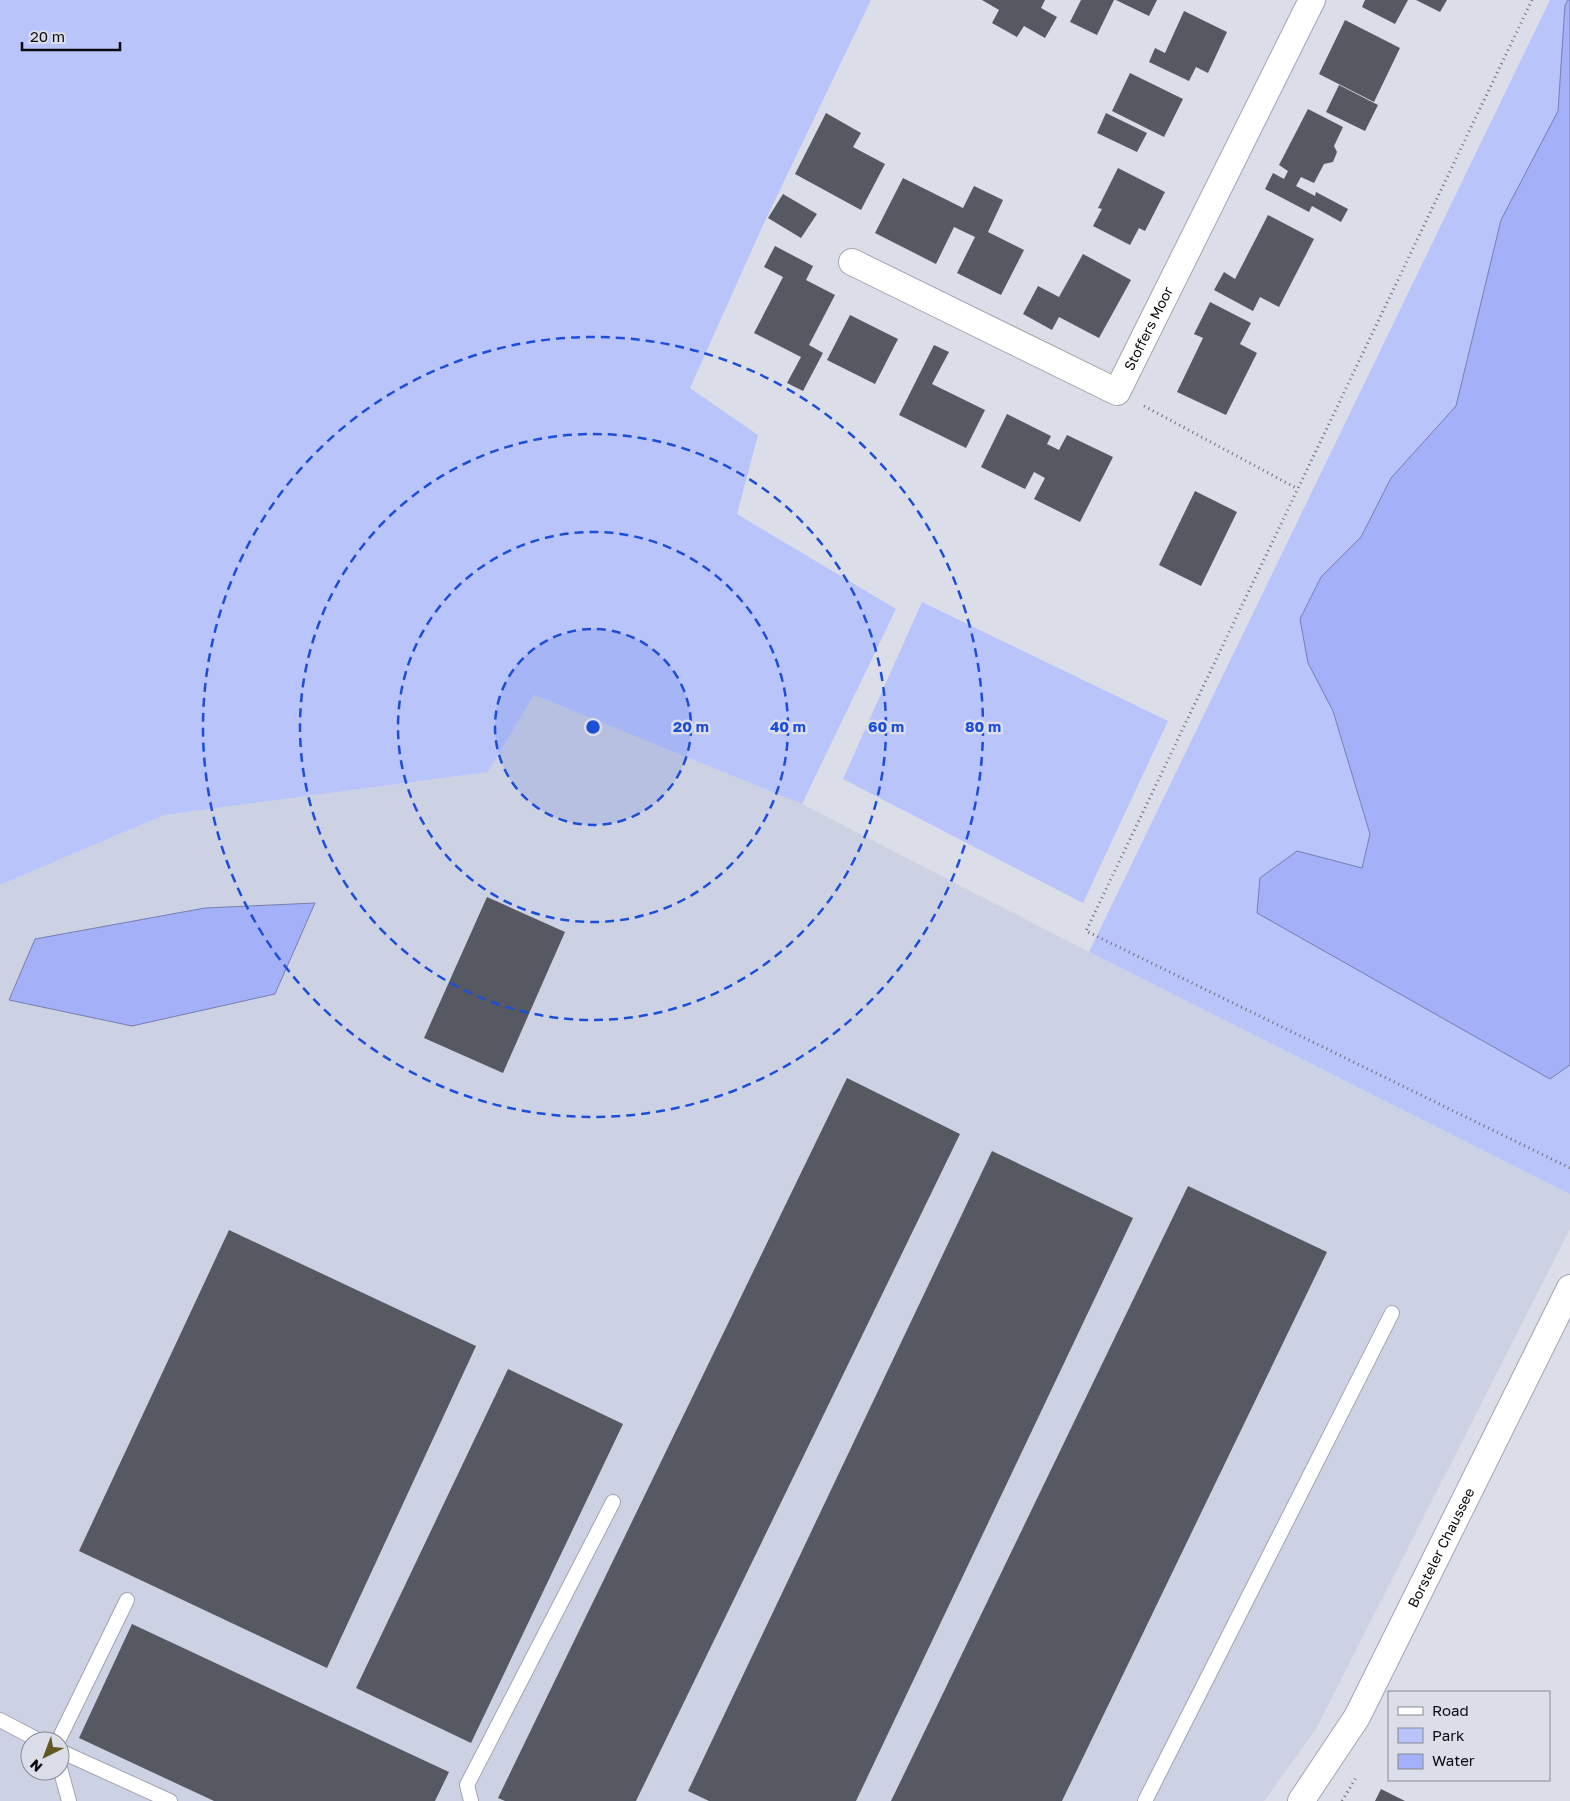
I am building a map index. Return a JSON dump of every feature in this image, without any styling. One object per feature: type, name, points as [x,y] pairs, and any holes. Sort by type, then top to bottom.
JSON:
[{"type":"street","name":"Stoffers Moor","points":[[1117,392],[1312,0]]},
{"type":"street","points":[[852,262],[1117,392]]},
{"type":"street","name":"Borsteler Chaussee","points":[[1301,1801],[1357,1718],[1570,1288]]},
{"type":"lane","points":[[1145,1801],[1392,1313]]},
{"type":"lane","points":[[471,1801],[467,1785],[613,1502]]},
{"type":"lane","points":[[63,1731],[127,1600]]},
{"type":"lane","points":[[0,1720],[21,1731]]},
{"type":"lane","points":[[70,1756],[170,1801]]},
{"type":"lane","points":[[64,1781],[69,1801]]},
{"type":"path","points":[[1532,0],[1086,932],[1570,1168]]},
{"type":"path","points":[[1117,392],[1298,489]]},
{"type":"shaded area","points":[[534,695],[802,804],[1089,952],[1570,1194],[1570,1229],[1316,1729],[1264,1801],[0,1801],[0,885],[164,815],[488,772]]},
{"type":"green space","points":[[0,0],[871,0],[764,223],[690,388],[758,435],[737,514],[896,609],[802,804],[534,695],[488,772],[164,815],[0,885]]},
{"type":"green space","points":[[1550,0],[1568,0],[1565,5],[1558,111],[1501,220],[1456,406],[1391,478],[1361,537],[1321,577],[1308,663],[1333,711],[1370,834],[1362,868],[1550,1079],[1570,1065],[1570,1194],[1089,952]]},
{"type":"green space","points":[[922,602],[1168,721],[1083,903],[843,779]]},
{"type":"water","points":[[1570,0],[1570,1065],[1550,1079],[1257,913],[1260,878],[1297,851],[1362,868],[1370,834],[1333,711],[1308,663],[1300,619],[1321,577],[1361,537],[1391,478],[1456,406],[1501,220],[1558,111],[1565,5]]},
{"type":"water","points":[[315,903],[275,994],[132,1026],[9,1000],[35,939],[205,908]]},
{"type":"building","points":[[982,0],[1045,0],[1041,8],[1057,17],[1045,38],[1024,26],[1017,37],[992,23],[999,10]]},
{"type":"building","points":[[1081,0],[1114,0],[1097,35],[1070,22]]},
{"type":"building","points":[[1116,0],[1157,0],[1149,16]]},
{"type":"building","points":[[1365,0],[1408,0],[1395,24],[1362,7]]},
{"type":"building","points":[[1416,0],[1447,0],[1440,12]]},
{"type":"building","points":[[1184,11],[1227,32],[1208,73],[1196,67],[1189,81],[1149,62],[1155,48],[1165,53]]},
{"type":"building","points":[[1345,20],[1400,48],[1374,102],[1319,74]]},
{"type":"building","points":[[1130,73],[1183,99],[1164,137],[1112,111]]},
{"type":"building","points":[[1339,85],[1378,105],[1365,131],[1326,112]]},
{"type":"building","points":[[1308,109],[1343,127],[1334,146],[1337,152],[1333,162],[1324,164],[1314,183],[1301,177],[1296,186],[1315,196],[1316,192],[1348,209],[1341,222],[1312,206],[1309,212],[1265,189],[1273,173],[1284,179],[1288,171],[1279,165]]},
{"type":"building","points":[[826,113],[861,133],[853,147],[885,164],[861,210],[795,174]]},
{"type":"building","points":[[1106,113],[1147,133],[1137,152],[1097,133]]},
{"type":"building","points":[[1118,168],[1165,192],[1145,231],[1139,228],[1130,245],[1093,226],[1102,209],[1098,208]]},
{"type":"building","points":[[903,178],[963,208],[974,186],[1003,200],[988,232],[1024,250],[1001,295],[957,273],[975,237],[954,227],[936,264],[875,233]]},
{"type":"building","points":[[783,194],[817,214],[801,238],[768,218]]},
{"type":"building","points":[[1268,215],[1314,239],[1279,307],[1260,297],[1253,311],[1214,290],[1224,272],[1235,279]]},
{"type":"building","points":[[775,246],[813,266],[806,280],[835,295],[809,345],[823,353],[803,391],[787,383],[801,357],[754,333],[783,277],[764,267]]},
{"type":"building","points":[[1083,254],[1131,280],[1099,338],[1059,317],[1052,330],[1023,314],[1038,286],[1059,297]]},
{"type":"building","points":[[1210,302],[1251,323],[1240,344],[1257,353],[1226,415],[1177,392],[1203,338],[1194,334]]},
{"type":"building","points":[[850,315],[898,339],[875,384],[827,360]]},
{"type":"building","points":[[934,345],[949,352],[932,384],[985,410],[966,448],[899,415]]},
{"type":"building","points":[[1007,414],[1051,436],[1047,444],[1059,450],[1067,435],[1113,457],[1080,522],[1034,499],[1045,478],[1034,472],[1025,489],[981,467]]},
{"type":"building","points":[[1195,491],[1237,512],[1201,586],[1159,565]]},
{"type":"building","points":[[487,897],[565,932],[503,1073],[424,1038]]},
{"type":"building","points":[[847,1078],[960,1134],[636,1801],[505,1801],[498,1798]]},
{"type":"building","points":[[992,1151],[1133,1218],[856,1801],[709,1801],[688,1791]]},
{"type":"building","points":[[1188,1186],[1327,1252],[1062,1801],[891,1801]]},
{"type":"building","points":[[229,1230],[476,1346],[327,1668],[79,1551]]},
{"type":"building","points":[[508,1369],[623,1424],[471,1743],[356,1688]]},
{"type":"building","points":[[132,1624],[449,1772],[435,1801],[214,1801],[79,1738]]},
{"type":"building","points":[[1381,1789],[1405,1801],[1375,1801]]}]
